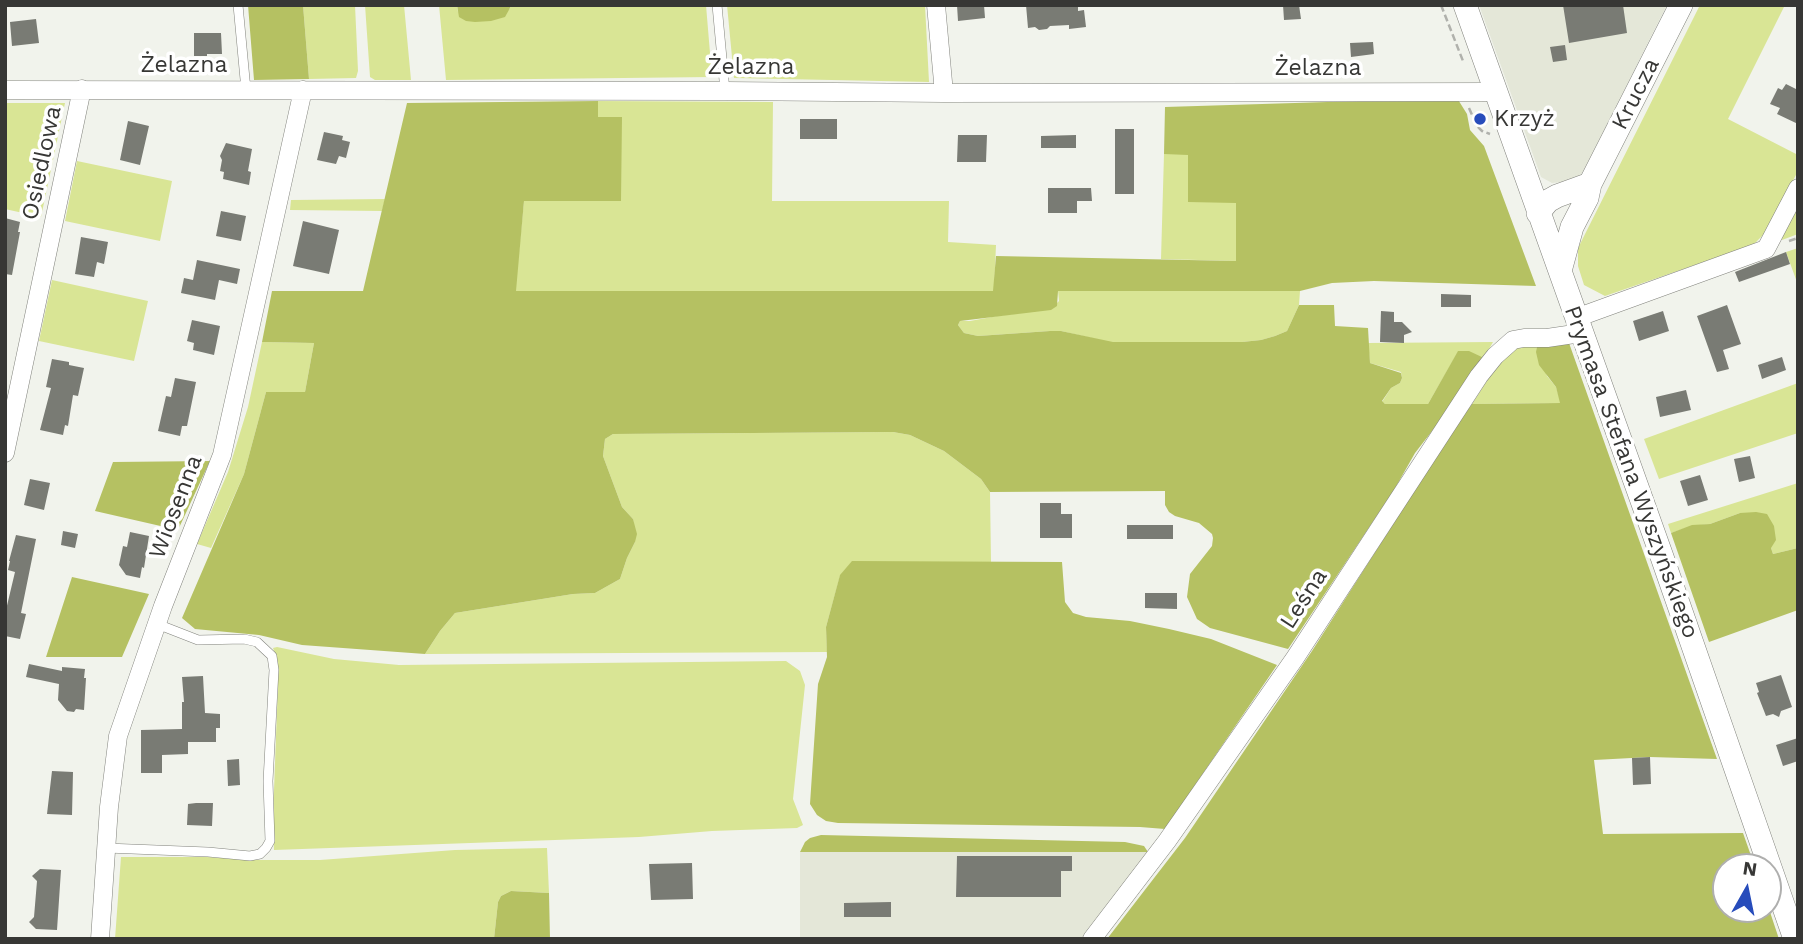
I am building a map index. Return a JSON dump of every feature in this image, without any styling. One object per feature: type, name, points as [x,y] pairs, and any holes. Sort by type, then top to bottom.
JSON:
[{"type":"street","points":[[936,5],[944,93]]},
{"type":"street","name":"Prymasa Stefana Wyszyńskiego","points":[[1465,5],[1795,939]]},
{"type":"street","name":"Krucza","points":[[1560,271],[1572,227],[1587,198],[1590,184],[1681,5]]},
{"type":"street","name":"Osiedlowa","points":[[5,453],[82,89]]},
{"type":"street","name":"Żelazna","points":[[5,90],[1497,92]]},
{"type":"street","name":"Wiosenna","points":[[100,939],[118,736],[156,624],[222,455],[303,90]]},
{"type":"street","points":[[1582,208],[1558,217],[1538,213],[1548,201],[1590,184]]},
{"type":"street","name":"Leśna","points":[[1092,939],[1167,841],[1295,658],[1479,376],[1495,356],[1513,340],[1547,338],[1766,249],[1798,188]]},
{"type":"lane","points":[[238,5],[246,90]]},
{"type":"lane","points":[[717,5],[725,91]]},
{"type":"lane","points":[[106,848],[250,856],[260,854],[270,841],[268,781],[274,670],[272,656],[257,642],[244,639],[198,640],[156,624]]},
{"type":"path","points":[[1468,105],[1477,126],[1493,136]]},
{"type":"shaded area","points":[[1479,5],[1667,5],[1583,172],[1573,181],[1552,183],[1541,177]]},
{"type":"shaded area","points":[[800,852],[1148,852],[1082,938],[800,939]]},
{"type":"green space","points":[[248,5],[303,5],[309,79],[254,80]]},
{"type":"green space","points":[[303,5],[355,5],[356,78],[309,79]]},
{"type":"green space","points":[[365,5],[404,5],[411,80],[375,80],[370,77]]},
{"type":"green space","points":[[439,5],[457,5],[458,12],[510,9],[510,5],[706,5],[712,77],[446,80]]},
{"type":"green space","points":[[457,5],[510,5],[510,8],[505,17],[475,22],[459,17]]},
{"type":"green space","points":[[727,5],[925,5],[929,82],[734,78]]},
{"type":"green space","points":[[1700,5],[1785,5],[1728,119],[1798,155],[1798,171],[1767,231],[1753,245],[1605,296],[1584,285],[1578,266],[1578,248]]},
{"type":"green space","points":[[1457,98],[1467,114],[1470,130],[1484,146],[1536,286],[1374,281],[1332,283],[1300,291],[1058,291],[1057,306],[1051,310],[960,321],[958,325],[964,333],[978,336],[1061,331],[1113,342],[1242,342],[1261,340],[1287,331],[1299,305],[1334,305],[1335,326],[1368,328],[1370,363],[1401,373],[1400,383],[1391,388],[1382,401],[1385,404],[1428,404],[1458,351],[1469,351],[1484,358],[1415,453],[1394,490],[1288,649],[1210,628],[1197,619],[1187,597],[1190,574],[1212,546],[1212,534],[1199,523],[1169,512],[1165,505],[1165,491],[990,492],[981,479],[944,451],[910,435],[893,432],[613,434],[605,439],[603,456],[622,507],[633,519],[637,534],[620,579],[595,593],[573,594],[455,613],[425,654],[302,645],[259,635],[195,629],[182,618],[244,474],[266,392],[305,392],[314,343],[262,342],[272,291],[363,291],[407,103],[598,101],[598,117],[622,117],[621,201],[524,201],[516,291],[993,291],[996,256],[1236,261],[1236,203],[1188,202],[1188,155],[1164,154],[1165,107]]},
{"type":"green space","points":[[598,101],[773,102],[772,201],[949,201],[948,242],[996,245],[994,291],[515,291],[524,201],[622,118],[598,117]]},
{"type":"green space","points":[[5,103],[65,103],[41,217],[5,209]]},
{"type":"green space","points":[[1164,154],[1188,154],[1236,203],[1236,261],[1161,259]]},
{"type":"green space","points":[[77,161],[172,181],[160,241],[65,221]]},
{"type":"green space","points":[[385,199],[382,211],[290,210],[291,200]]},
{"type":"green space","points":[[1798,204],[1798,234],[1782,240],[1783,232]]},
{"type":"green space","points":[[1798,248],[1798,285],[1786,252]]},
{"type":"green space","points":[[52,280],[148,301],[134,361],[39,341]]},
{"type":"green space","points":[[1058,291],[1300,291],[1299,305],[1287,331],[1261,340],[1242,342],[1113,343],[1061,331],[978,336],[964,333],[958,325],[960,321],[1051,309],[1059,301]]},
{"type":"green space","points":[[262,342],[314,343],[305,392],[266,392],[244,474],[211,548],[197,544],[228,472],[248,407]]},
{"type":"green space","points":[[1493,342],[1484,358],[1458,352],[1428,404],[1382,402],[1391,388],[1400,383],[1401,372],[1370,363],[1368,343]]},
{"type":"green space","points":[[1517,343],[1538,343],[1547,376],[1556,387],[1561,403],[1472,404],[1499,362]]},
{"type":"green space","points":[[1538,343],[1569,343],[1717,759],[1650,757],[1594,760],[1603,834],[1743,833],[1750,853],[1712,853],[1712,923],[1774,923],[1779,939],[1107,939],[1185,838],[1312,651],[1472,404],[1560,403],[1556,387],[1539,365],[1536,352]]},
{"type":"green space","points":[[1798,383],[1798,433],[1659,479],[1644,439]]},
{"type":"green space","points":[[893,432],[910,435],[944,451],[981,479],[990,492],[991,562],[852,562],[840,576],[826,627],[827,652],[425,654],[455,613],[573,594],[595,593],[620,579],[635,542],[633,519],[622,507],[603,456],[605,439],[613,434]]},
{"type":"green space","points":[[210,461],[178,530],[95,511],[113,462]]},
{"type":"green space","points":[[1798,483],[1798,548],[1773,554],[1771,548],[1740,513],[1710,524],[1671,533],[1668,524]]},
{"type":"green space","points":[[1740,513],[1767,514],[1774,526],[1776,540],[1771,548],[1773,554],[1798,548],[1798,610],[1709,642],[1671,533],[1692,525],[1710,524]]},
{"type":"green space","points":[[852,561],[1062,562],[1065,602],[1073,613],[1086,617],[1130,621],[1211,639],[1277,665],[1165,829],[826,821],[817,815],[810,804],[818,684],[827,657],[826,627],[840,575]]},
{"type":"green space","points":[[72,577],[149,594],[122,657],[46,657]]},
{"type":"green space","points":[[273,648],[334,659],[399,665],[786,661],[800,671],[805,685],[793,799],[803,825],[797,828],[639,837],[274,850],[278,683],[277,658]]},
{"type":"green space","points":[[821,835],[1125,842],[1144,846],[1148,852],[800,852],[805,842]]},
{"type":"green space","points":[[547,848],[549,893],[511,891],[501,896],[494,939],[115,939],[121,857],[320,860],[455,850]]},
{"type":"green space","points":[[511,891],[549,893],[550,939],[494,939],[498,902],[501,896]]},
{"type":"building","points":[[957,5],[984,5],[985,18],[958,21]]},
{"type":"building","points":[[1026,5],[1078,5],[1078,11],[1084,10],[1086,27],[1069,29],[1069,25],[1050,26],[1039,30],[1035,27],[1028,28]]},
{"type":"building","points":[[1283,5],[1299,5],[1301,19],[1284,20]]},
{"type":"building","points":[[1563,5],[1623,5],[1627,33],[1569,43]]},
{"type":"building","points":[[36,19],[39,43],[12,46],[10,22]]},
{"type":"building","points":[[194,33],[221,33],[222,54],[194,56]]},
{"type":"building","points":[[1373,42],[1374,54],[1351,57],[1350,43]]},
{"type":"building","points":[[1565,45],[1567,60],[1553,62],[1550,47]]},
{"type":"building","points":[[1786,84],[1798,90],[1798,124],[1777,114],[1780,108],[1770,104],[1778,88],[1782,90]]},
{"type":"building","points":[[800,119],[837,119],[837,139],[800,139]]},
{"type":"building","points":[[128,121],[149,126],[140,165],[120,160]]},
{"type":"building","points":[[1115,129],[1134,129],[1134,194],[1115,194]]},
{"type":"building","points":[[324,132],[343,136],[342,140],[350,142],[346,158],[339,156],[336,164],[317,160]]},
{"type":"building","points":[[958,135],[987,135],[986,162],[957,162]]},
{"type":"building","points":[[1076,135],[1076,148],[1041,148],[1041,136]]},
{"type":"building","points":[[226,143],[252,149],[248,171],[251,172],[249,185],[223,179],[220,156]]},
{"type":"building","points":[[1048,188],[1091,188],[1092,201],[1077,201],[1077,213],[1048,213]]},
{"type":"building","points":[[221,211],[246,216],[241,241],[216,236]]},
{"type":"building","points":[[5,218],[20,222],[12,275],[5,274]]},
{"type":"building","points":[[303,221],[339,230],[329,274],[293,266]]},
{"type":"building","points":[[81,237],[108,242],[104,264],[97,262],[94,277],[75,274]]},
{"type":"building","points":[[1786,252],[1790,264],[1739,282],[1735,272]]},
{"type":"building","points":[[197,260],[240,269],[237,284],[219,280],[215,300],[181,293],[184,278],[193,280]]},
{"type":"building","points":[[1441,294],[1471,295],[1471,307],[1441,307]]},
{"type":"building","points":[[1727,305],[1741,344],[1723,350],[1729,369],[1717,372],[1697,316]]},
{"type":"building","points":[[1381,311],[1394,312],[1394,322],[1402,322],[1412,332],[1404,335],[1404,343],[1380,342]]},
{"type":"building","points":[[1663,311],[1669,331],[1639,341],[1633,321]]},
{"type":"building","points":[[192,320],[220,326],[214,355],[193,350],[194,343],[187,341]]},
{"type":"building","points":[[1782,357],[1786,370],[1762,379],[1758,365]]},
{"type":"building","points":[[52,359],[84,368],[78,396],[73,395],[68,426],[65,425],[63,435],[40,430],[51,388],[46,387]]},
{"type":"building","points":[[175,378],[196,382],[187,426],[182,426],[180,436],[158,431],[166,396],[171,397]]},
{"type":"building","points":[[1686,390],[1691,410],[1660,417],[1656,397]]},
{"type":"building","points":[[1750,456],[1755,478],[1739,482],[1734,459]]},
{"type":"building","points":[[1700,475],[1708,500],[1688,506],[1680,481]]},
{"type":"building","points":[[30,479],[50,483],[44,510],[24,505]]},
{"type":"building","points":[[1040,503],[1061,503],[1061,514],[1072,514],[1072,538],[1040,538]]},
{"type":"building","points":[[1127,525],[1173,525],[1173,539],[1127,539]]},
{"type":"building","points":[[63,531],[78,534],[75,548],[61,545]]},
{"type":"building","points":[[130,532],[149,536],[140,578],[126,575],[119,565],[123,546],[127,547]]},
{"type":"building","points":[[16,535],[36,539],[21,613],[26,614],[20,639],[5,636],[5,614],[15,572],[8,570]]},
{"type":"building","points":[[1145,593],[1177,593],[1177,609],[1145,608]]},
{"type":"building","points":[[29,664],[62,671],[62,667],[85,669],[84,710],[67,711],[58,700],[59,684],[26,677]]},
{"type":"building","points":[[1781,675],[1792,707],[1781,711],[1779,717],[1773,714],[1766,716],[1756,683]]},
{"type":"building","points":[[203,676],[205,713],[220,714],[216,742],[188,742],[188,754],[162,755],[162,773],[141,773],[141,730],[182,729],[182,677]]},
{"type":"building","points":[[1798,738],[1798,761],[1783,766],[1776,745]]},
{"type":"building","points":[[1650,757],[1651,784],[1633,785],[1632,758]]},
{"type":"building","points":[[239,759],[240,785],[228,786],[227,760]]},
{"type":"building","points":[[52,771],[73,772],[72,815],[47,814]]},
{"type":"building","points":[[213,803],[212,826],[187,825],[188,804]]},
{"type":"building","points":[[957,856],[1072,856],[1072,871],[1061,871],[1061,897],[956,897]]},
{"type":"building","points":[[692,863],[693,899],[651,900],[649,864]]},
{"type":"building","points":[[40,869],[61,870],[57,930],[36,929],[29,922],[34,917],[37,881],[32,876]]},
{"type":"building","points":[[891,902],[891,917],[844,917],[844,903]]},
{"type":"place","name":"Krzyż","points":[[1480,119]]}]
